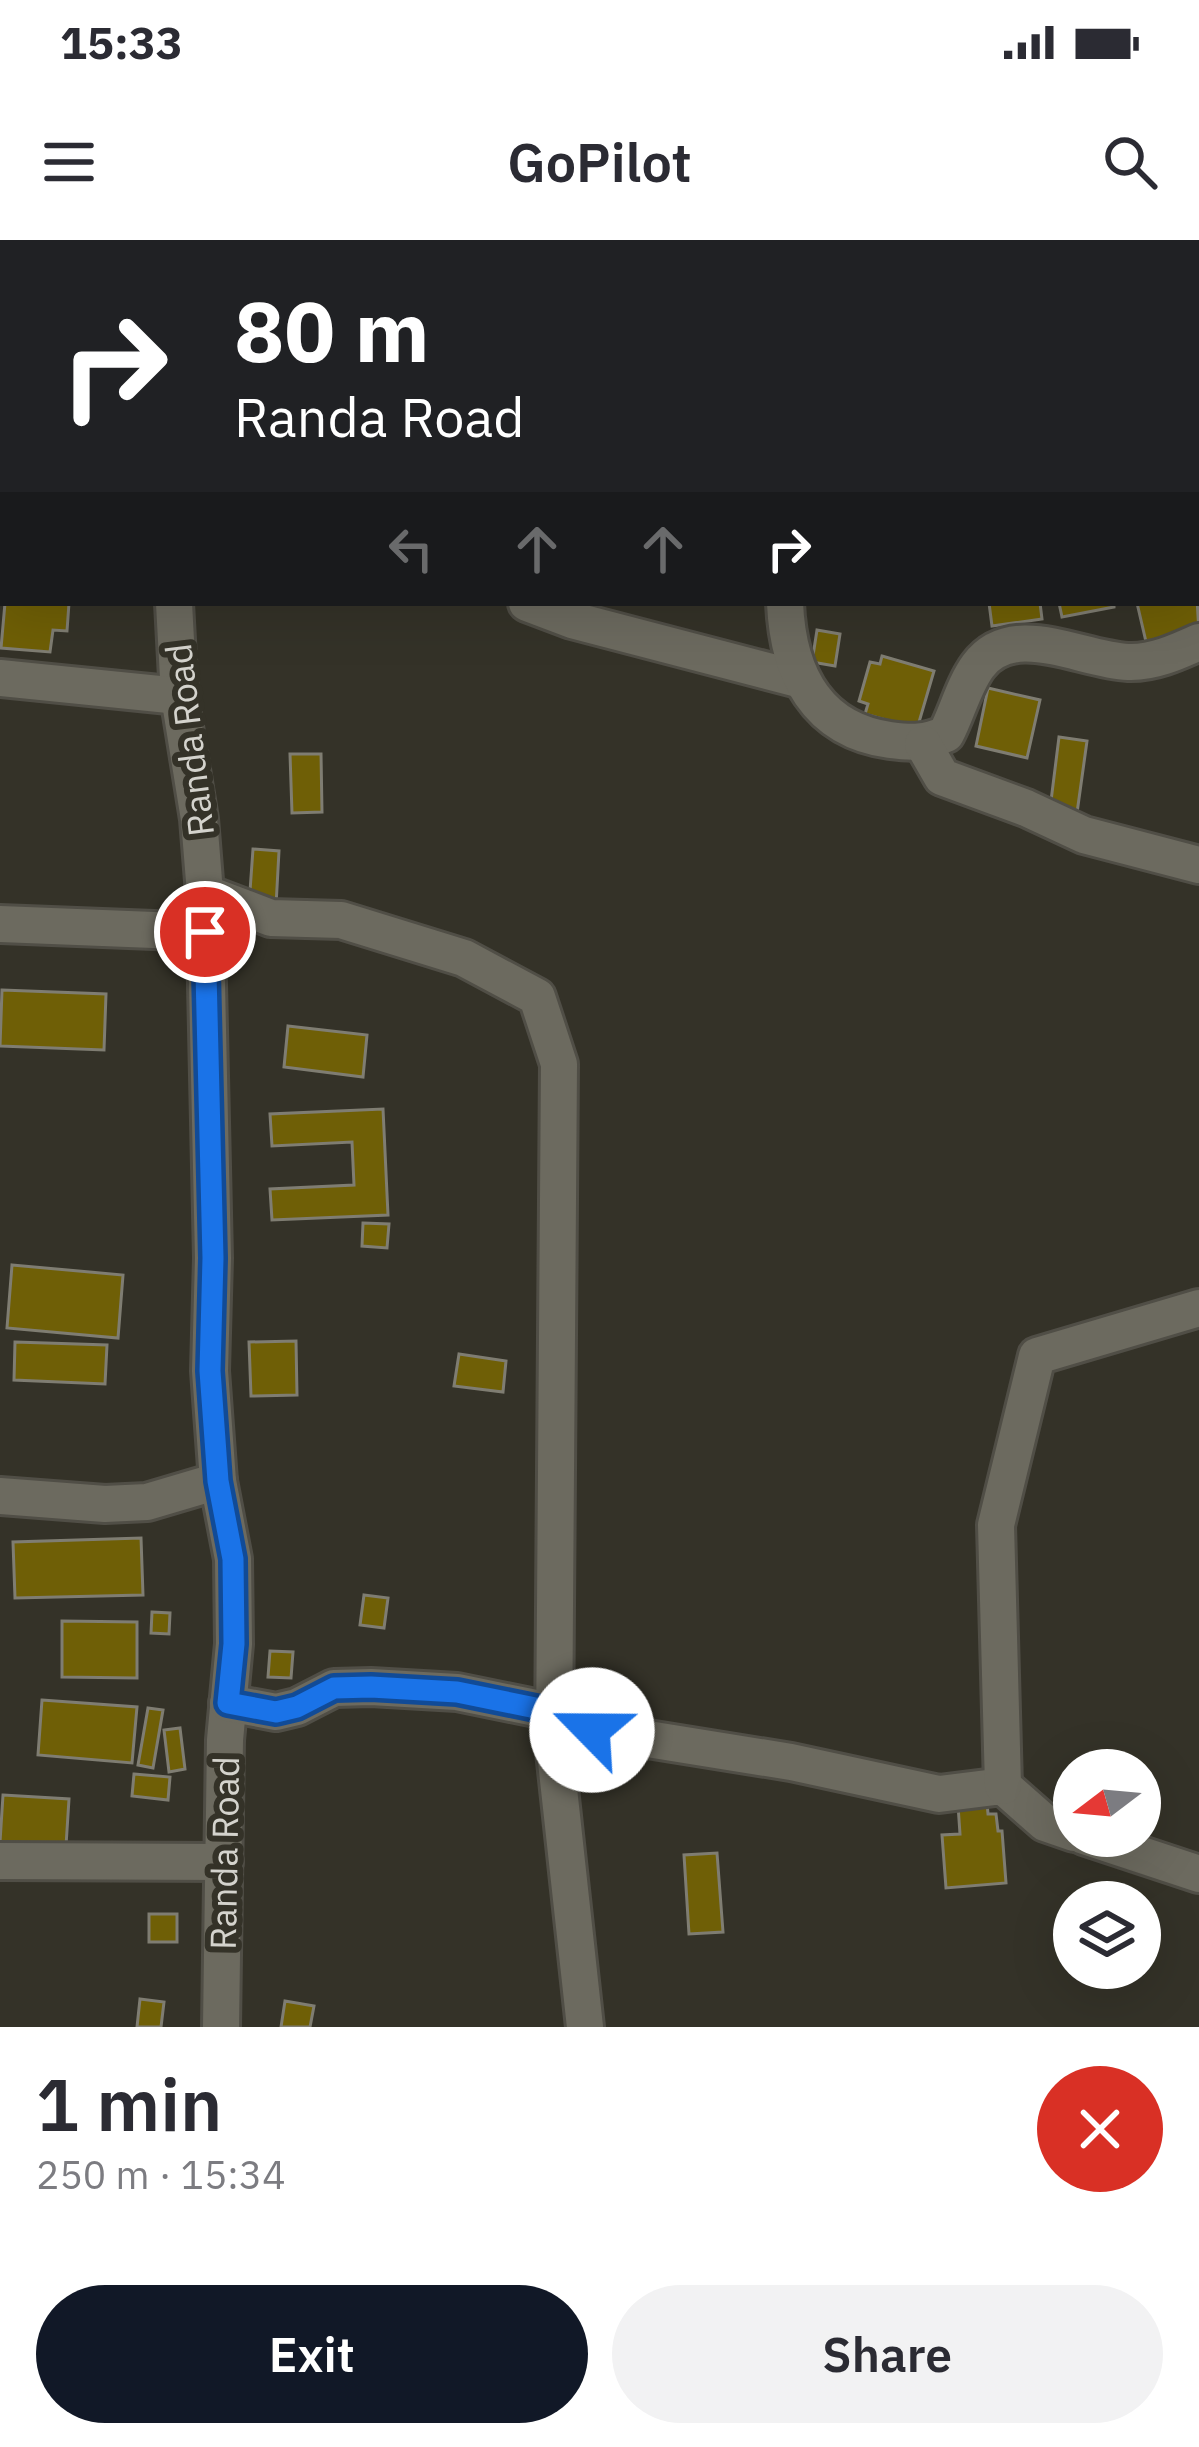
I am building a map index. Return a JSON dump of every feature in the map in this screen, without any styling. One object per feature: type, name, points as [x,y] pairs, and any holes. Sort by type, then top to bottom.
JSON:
[{"type":"street","name":"Randa Road","points":[[174,606],[179,696],[199,819],[205,893],[213,1258],[210,1371],[218,1481],[233,1559],[221,2027]]},
{"type":"street","points":[[535,606],[802,680]]},
{"type":"street","points":[[784,606],[786,632],[802,680],[827,716],[859,736],[923,744],[946,734],[977,667],[997,649],[1020,642],[1129,662],[1169,656],[1199,642]]},
{"type":"street","points":[[0,678],[179,696]]},
{"type":"street","points":[[923,744],[942,776],[1084,835],[1199,866]]},
{"type":"street","points":[[205,893],[271,918],[341,920],[464,958],[537,997],[559,1064],[555,1718],[585,2027]]},
{"type":"street","points":[[0,924],[205,932]]},
{"type":"street","points":[[1053,1826],[1003,1786],[996,1525],[1037,1356],[1199,1308]]},
{"type":"street","points":[[0,1496],[105,1504],[147,1502],[218,1481]]},
{"type":"street","points":[[228,1703],[276,1712],[334,1688],[457,1692],[555,1718],[939,1794],[1003,1786]]},
{"type":"street","points":[[1148,1857],[1199,1874]]},
{"type":"street","points":[[0,1861],[224,1862]]},
{"type":"building","points":[[5,606],[69,606],[67,631],[53,630],[50,652],[1,648]]},
{"type":"building","points":[[989,606],[1040,606],[1042,619],[992,626]]},
{"type":"building","points":[[1060,606],[1114,606],[1114,607],[1062,617]]},
{"type":"building","points":[[1138,606],[1197,606],[1199,633],[1147,646]]},
{"type":"building","points":[[817,630],[840,634],[835,666],[812,662]]},
{"type":"building","points":[[882,656],[934,671],[917,729],[865,714],[868,704],[859,701],[870,662],[880,664]]},
{"type":"building","points":[[988,688],[1040,700],[1027,758],[976,746]]},
{"type":"building","points":[[1059,737],[1087,741],[1077,813],[1050,809]]},
{"type":"building","points":[[290,754],[321,754],[322,812],[292,813]]},
{"type":"building","points":[[253,849],[279,851],[276,906],[249,905]]},
{"type":"building","points":[[2,990],[106,994],[104,1050],[0,1046]]},
{"type":"building","points":[[288,1026],[367,1035],[363,1077],[284,1067]]},
{"type":"building","points":[[383,1109],[388,1215],[272,1220],[270,1189],[354,1185],[352,1142],[272,1146],[270,1114]]},
{"type":"building","points":[[363,1223],[389,1224],[387,1248],[362,1246]]},
{"type":"building","points":[[12,1265],[123,1275],[118,1338],[7,1328]]},
{"type":"building","points":[[296,1341],[297,1395],[251,1396],[249,1342]]},
{"type":"building","points":[[15,1342],[107,1345],[105,1384],[14,1380]]},
{"type":"building","points":[[459,1354],[506,1361],[503,1392],[454,1386]]},
{"type":"building","points":[[141,1538],[143,1595],[15,1598],[13,1542]]},
{"type":"building","points":[[364,1595],[388,1598],[384,1628],[360,1625]]},
{"type":"building","points":[[152,1612],[170,1613],[169,1634],[151,1633]]},
{"type":"building","points":[[62,1621],[137,1622],[137,1678],[62,1677]]},
{"type":"building","points":[[270,1651],[293,1652],[291,1678],[268,1677]]},
{"type":"building","points":[[42,1700],[137,1707],[132,1763],[38,1755]]},
{"type":"building","points":[[148,1708],[163,1710],[153,1768],[138,1765]]},
{"type":"building","points":[[180,1728],[185,1769],[169,1772],[164,1730]]},
{"type":"building","points":[[134,1774],[170,1777],[168,1800],[132,1796]]},
{"type":"building","points":[[3,1795],[69,1799],[66,1846],[0,1842]]},
{"type":"building","points":[[987,1803],[988,1814],[996,1814],[998,1831],[1002,1831],[1006,1883],[946,1888],[942,1835],[960,1834],[958,1805]]},
{"type":"building","points":[[717,1853],[723,1932],[689,1934],[684,1855]]},
{"type":"building","points":[[149,1914],[177,1914],[177,1942],[149,1942]]},
{"type":"building","points":[[140,1999],[164,2002],[161,2027],[137,2027]]},
{"type":"building","points":[[285,2001],[314,2006],[310,2027],[281,2027]]},
{"type":"route","points":[[205,932],[213,1258],[210,1371],[218,1481],[233,1559],[234,1644],[228,1703],[276,1712],[334,1688],[457,1692],[555,1712],[555,1724],[592,1730]]}]
